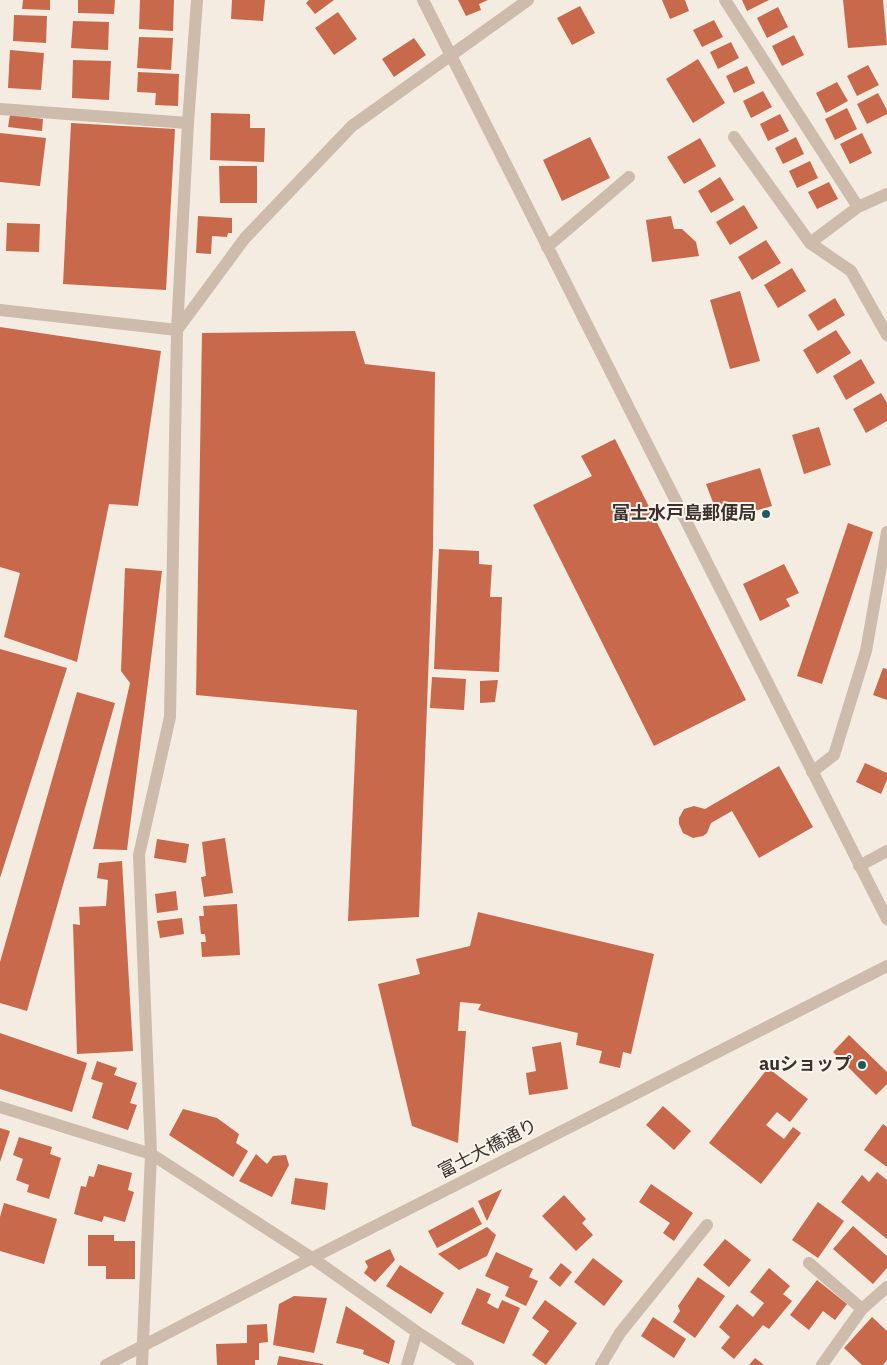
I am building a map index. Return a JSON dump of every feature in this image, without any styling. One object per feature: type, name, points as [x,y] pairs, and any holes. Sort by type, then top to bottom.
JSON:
[{"type":"street","points":[[142,1365],[151,1154],[139,854],[170,717],[177,330],[188,123],[197,0]]},
{"type":"street","points":[[423,0],[546,247],[887,919]]},
{"type":"street","points":[[177,330],[246,238],[352,126],[528,0]]},
{"type":"street","points":[[725,0],[858,207]]},
{"type":"street","points":[[0,109],[188,123]]},
{"type":"street","points":[[734,138],[810,242],[851,271],[887,335]]},
{"type":"street","points":[[546,247],[629,177]]},
{"type":"street","points":[[810,242],[858,207],[887,194]]},
{"type":"street","points":[[0,310],[177,330]]},
{"type":"street","points":[[812,772],[834,754],[837,745],[866,651],[887,532]]},
{"type":"street","points":[[859,866],[887,852]]},
{"type":"street","name":"富士大橋通り","points":[[106,1365],[312,1258],[887,966]]},
{"type":"street","points":[[0,1107],[151,1154],[312,1258],[417,1332],[468,1365]]},
{"type":"street","points":[[601,1365],[620,1333],[707,1225]]},
{"type":"street","points":[[809,1263],[862,1309]]},
{"type":"street","points":[[822,1365],[862,1309],[887,1287]]},
{"type":"street","points":[[407,1365],[417,1332]]},
{"type":"building","points":[[23,0],[50,0],[50,10],[22,9]]},
{"type":"building","points":[[78,0],[115,0],[114,14],[78,13]]},
{"type":"building","points":[[140,0],[174,0],[173,31],[139,29]]},
{"type":"building","points":[[232,0],[265,0],[263,21],[231,19]]},
{"type":"building","points":[[309,0],[334,0],[315,14],[306,3]]},
{"type":"building","points":[[458,0],[488,0],[479,4],[481,10],[466,16]]},
{"type":"building","points":[[662,0],[685,0],[689,11],[670,19]]},
{"type":"building","points":[[742,0],[769,0],[747,11]]},
{"type":"building","points":[[843,0],[883,0],[887,45],[848,48]]},
{"type":"building","points":[[580,6],[595,33],[572,45],[557,18]]},
{"type":"building","points":[[778,7],[788,27],[767,38],[757,18]]},
{"type":"building","points":[[338,12],[357,39],[334,55],[315,28]]},
{"type":"building","points":[[14,15],[47,16],[46,43],[13,41]]},
{"type":"building","points":[[714,20],[723,37],[702,47],[693,30]]},
{"type":"building","points":[[73,21],[109,22],[108,50],[71,48]]},
{"type":"building","points":[[794,35],[804,55],[782,66],[772,46]]},
{"type":"building","points":[[139,37],[173,38],[171,70],[137,68]]},
{"type":"building","points":[[414,38],[426,55],[394,77],[382,59]]},
{"type":"building","points":[[731,42],[739,58],[718,69],[710,52]]},
{"type":"building","points":[[10,50],[44,53],[41,90],[8,88]]},
{"type":"building","points":[[698,59],[725,103],[693,123],[666,79]]},
{"type":"building","points":[[73,60],[111,61],[109,100],[72,98]]},
{"type":"building","points":[[868,65],[879,85],[857,96],[847,76]]},
{"type":"building","points":[[747,66],[755,83],[734,93],[726,76]]},
{"type":"building","points":[[138,72],[179,74],[178,106],[155,105],[156,93],[137,92]]},
{"type":"building","points":[[837,82],[848,101],[826,113],[816,93]]},
{"type":"building","points":[[763,91],[772,107],[751,118],[743,101]]},
{"type":"building","points":[[878,93],[887,110],[887,114],[867,124],[857,104]]},
{"type":"building","points":[[847,108],[857,129],[835,140],[825,119]]},
{"type":"building","points":[[211,113],[250,114],[250,128],[265,128],[264,162],[210,160]]},
{"type":"building","points":[[780,114],[789,131],[768,141],[760,124]]},
{"type":"building","points":[[10,115],[43,119],[42,131],[8,127]]},
{"type":"building","points":[[71,123],[175,129],[166,290],[63,284]]},
{"type":"building","points":[[0,133],[46,138],[40,186],[0,182]]},
{"type":"building","points":[[862,133],[872,153],[850,164],[840,144]]},
{"type":"building","points":[[590,137],[610,178],[562,201],[543,160]]},
{"type":"building","points":[[796,137],[804,154],[783,164],[775,148]]},
{"type":"building","points":[[700,138],[716,166],[684,184],[667,157]]},
{"type":"building","points":[[810,161],[818,178],[797,188],[789,171]]},
{"type":"building","points":[[219,166],[257,166],[257,203],[220,203]]},
{"type":"building","points":[[720,177],[734,200],[711,213],[698,191]]},
{"type":"building","points":[[829,182],[838,199],[817,209],[808,192]]},
{"type":"building","points":[[744,205],[758,228],[730,245],[716,222]]},
{"type":"building","points":[[198,216],[232,218],[232,233],[228,233],[227,237],[212,236],[211,254],[196,253]]},
{"type":"building","points":[[671,216],[674,229],[682,229],[696,242],[699,256],[652,262],[646,220]]},
{"type":"building","points":[[7,223],[40,224],[39,252],[6,251]]},
{"type":"building","points":[[766,240],[781,263],[752,280],[738,257]]},
{"type":"building","points":[[792,268],[806,291],[778,308],[764,285]]},
{"type":"building","points":[[740,291],[760,361],[730,369],[710,300]]},
{"type":"building","points":[[835,298],[845,315],[818,331],[808,315]]},
{"type":"building","points":[[0,327],[161,351],[138,506],[109,504],[77,662],[4,637],[20,573],[0,567]]},
{"type":"building","points":[[836,330],[851,353],[817,374],[803,350]]},
{"type":"building","points":[[355,331],[365,364],[435,372],[433,546],[419,917],[348,921],[357,710],[196,695],[202,333]]},
{"type":"building","points":[[861,359],[875,383],[846,400],[833,376]]},
{"type":"building","points":[[881,393],[887,403],[887,421],[866,433],[853,409]]},
{"type":"building","points":[[819,427],[831,465],[804,474],[792,435]]},
{"type":"building","points":[[615,439],[746,700],[654,746],[533,505],[592,476],[581,456]]},
{"type":"building","points":[[760,468],[772,506],[720,521],[706,484]]},
{"type":"building","points":[[848,523],[873,532],[822,684],[797,676]]},
{"type":"building","points":[[439,549],[479,551],[479,564],[492,565],[490,597],[502,597],[499,672],[434,669]]},
{"type":"building","points":[[784,564],[799,593],[786,599],[790,606],[760,621],[743,584]]},
{"type":"building","points":[[125,568],[162,571],[127,850],[93,849],[130,683],[121,671]]},
{"type":"building","points":[[0,649],[67,668],[0,878]]},
{"type":"building","points":[[883,668],[887,669],[887,700],[873,695]]},
{"type":"building","points":[[432,677],[466,679],[464,710],[430,708]]},
{"type":"building","points":[[498,680],[495,702],[480,703],[480,681]]},
{"type":"building","points":[[77,692],[115,703],[27,1011],[0,1003],[0,962]]},
{"type":"building","points":[[865,763],[887,773],[887,780],[881,794],[856,782]]},
{"type":"building","points":[[779,766],[813,827],[759,858],[732,811],[711,823],[707,833],[703,836],[693,838],[683,833],[679,824],[679,818],[684,809],[694,806],[705,809]]},
{"type":"building","points":[[225,838],[233,893],[204,897],[201,877],[206,876],[202,842]]},
{"type":"building","points":[[157,839],[189,844],[186,863],[154,858]]},
{"type":"building","points":[[122,861],[133,1051],[77,1054],[73,924],[80,925],[79,907],[106,906],[108,880],[97,878],[99,863]]},
{"type":"building","points":[[176,891],[178,910],[157,913],[155,894]]},
{"type":"building","points":[[237,904],[240,955],[202,957],[201,942],[206,942],[205,934],[201,934],[199,916],[204,916],[203,906]]},
{"type":"building","points":[[478,912],[654,954],[631,1054],[623,1052],[620,1068],[599,1063],[602,1051],[576,1045],[578,1033],[478,1010],[481,1004],[460,1002],[458,1031],[466,1031],[458,1143],[412,1126],[378,984],[420,974],[416,959],[470,946]]},
{"type":"building","points":[[182,918],[184,934],[160,938],[157,921]]},
{"type":"building","points":[[0,1033],[87,1063],[72,1112],[0,1089]]},
{"type":"building","points":[[849,1035],[887,1072],[887,1084],[876,1095],[833,1052]]},
{"type":"building","points":[[561,1042],[568,1089],[529,1095],[526,1073],[536,1071],[532,1047]]},
{"type":"building","points":[[97,1061],[117,1068],[114,1075],[137,1083],[130,1103],[137,1105],[128,1130],[92,1118],[103,1083],[91,1079]]},
{"type":"building","points":[[768,1068],[808,1099],[790,1122],[777,1112],[766,1125],[784,1139],[793,1127],[801,1133],[761,1184],[709,1143]]},
{"type":"building","points":[[663,1106],[691,1131],[674,1150],[646,1125]]},
{"type":"building","points":[[183,1109],[217,1118],[239,1134],[236,1143],[248,1151],[233,1177],[169,1135]]},
{"type":"building","points":[[883,1124],[887,1127],[887,1167],[864,1150]]},
{"type":"building","points":[[0,1128],[10,1131],[0,1162]]},
{"type":"building","points":[[19,1137],[52,1147],[50,1154],[61,1158],[49,1199],[27,1192],[29,1185],[16,1180],[23,1159],[13,1155]]},
{"type":"building","points":[[256,1154],[267,1164],[273,1156],[286,1155],[289,1165],[272,1197],[239,1181]]},
{"type":"building","points":[[98,1164],[132,1173],[128,1190],[134,1192],[125,1222],[104,1216],[102,1222],[74,1214],[81,1186],[86,1187],[89,1176],[94,1177]]},
{"type":"building","points":[[877,1172],[887,1180],[887,1239],[841,1202],[862,1175],[869,1182]]},
{"type":"building","points":[[295,1178],[328,1183],[325,1210],[291,1204]]},
{"type":"building","points":[[651,1184],[693,1213],[674,1241],[663,1233],[670,1223],[639,1202]]},
{"type":"building","points":[[502,1189],[487,1221],[478,1201]]},
{"type":"building","points":[[564,1195],[586,1219],[582,1223],[593,1235],[576,1251],[542,1216]]},
{"type":"building","points":[[818,1202],[844,1221],[818,1258],[792,1240]]},
{"type":"building","points":[[4,1203],[57,1219],[44,1264],[0,1251],[0,1217]]},
{"type":"building","points":[[473,1207],[482,1224],[437,1248],[428,1231]]},
{"type":"building","points":[[853,1226],[887,1256],[887,1268],[873,1284],[833,1249]]},
{"type":"building","points":[[487,1227],[496,1235],[487,1256],[459,1270],[438,1254]]},
{"type":"building","points":[[88,1235],[114,1235],[114,1241],[135,1241],[135,1279],[106,1279],[106,1266],[88,1266]]},
{"type":"building","points":[[725,1239],[751,1260],[729,1287],[703,1265]]},
{"type":"building","points":[[390,1249],[395,1260],[375,1282],[364,1273],[368,1267],[365,1261]]},
{"type":"building","points":[[496,1252],[533,1269],[529,1277],[538,1281],[526,1306],[505,1296],[509,1287],[485,1276]]},
{"type":"building","points":[[593,1258],[623,1281],[604,1306],[574,1282]]},
{"type":"building","points":[[561,1263],[572,1272],[560,1287],[549,1278]]},
{"type":"building","points":[[400,1265],[444,1293],[431,1314],[386,1286]]},
{"type":"building","points":[[769,1268],[790,1286],[783,1294],[792,1301],[769,1329],[763,1325],[734,1359],[721,1348],[730,1337],[719,1327],[737,1304],[753,1317],[764,1303],[750,1292]]},
{"type":"building","points":[[698,1277],[725,1296],[695,1338],[673,1322],[680,1311],[678,1306]]},
{"type":"building","points":[[817,1280],[847,1304],[835,1320],[823,1311],[809,1330],[790,1315]]},
{"type":"building","points":[[477,1288],[491,1294],[487,1303],[498,1309],[502,1300],[520,1308],[504,1344],[461,1324]]},
{"type":"building","points":[[294,1296],[327,1298],[314,1353],[273,1345],[279,1304]]},
{"type":"building","points":[[545,1300],[577,1323],[546,1365],[532,1355],[549,1331],[532,1318]]},
{"type":"building","points":[[346,1306],[395,1341],[389,1364],[363,1354],[364,1350],[336,1343]]},
{"type":"building","points":[[653,1317],[686,1339],[674,1358],[641,1336]]},
{"type":"building","points":[[872,1317],[887,1331],[887,1360],[883,1365],[862,1365],[844,1348]]},
{"type":"building","points":[[267,1324],[268,1342],[259,1343],[259,1360],[255,1360],[255,1365],[217,1365],[216,1344],[247,1343],[247,1325]]},
{"type":"building","points":[[279,1356],[323,1364],[323,1365],[277,1365]]},
{"type":"building","points":[[755,1358],[764,1365],[749,1365]]},
{"type":"place","name":"富士水戸島郵便局","points":[[766,514]]},
{"type":"place","name":"auショップ","points":[[862,1065]]}]
